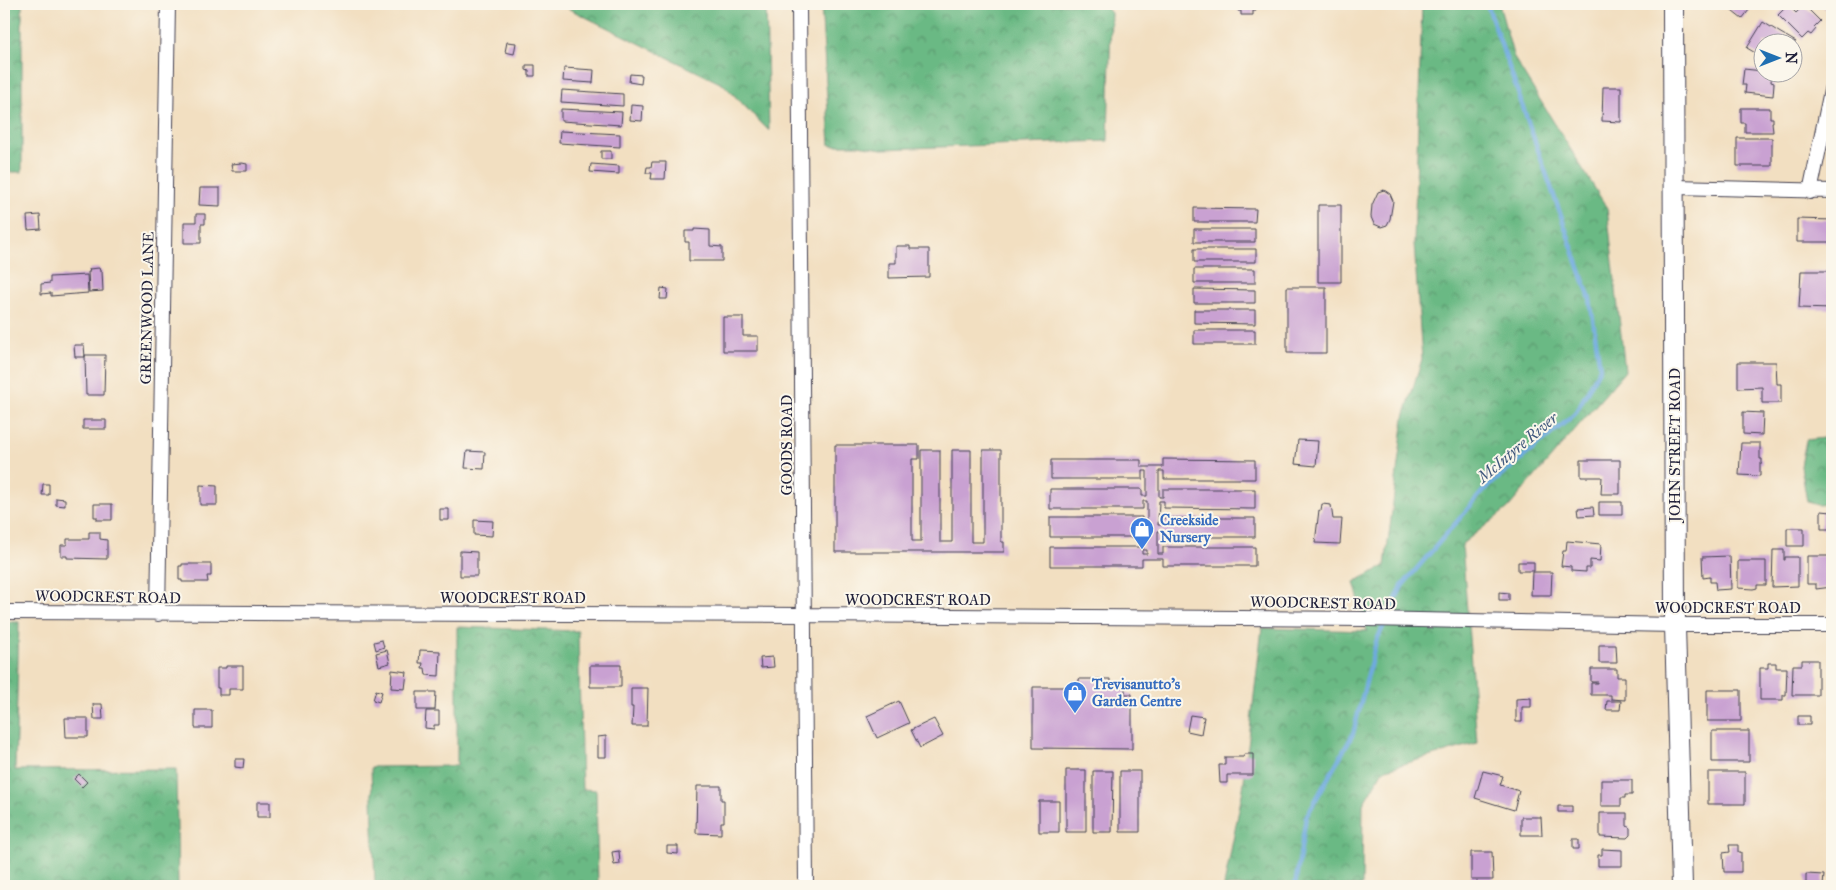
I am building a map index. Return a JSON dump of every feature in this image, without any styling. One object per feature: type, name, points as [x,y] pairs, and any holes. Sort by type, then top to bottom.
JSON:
[{"type":"main road","name":"JOHN STREET ROAD","points":[[1673,4],[1675,625],[1682,886]]},
{"type":"street","name":"GREENWOOD LANE","points":[[158,614],[168,4]]},
{"type":"street","name":"GOODS ROAD","points":[[799,4],[806,886]]},
{"type":"street","points":[[1810,192],[1832,86]]},
{"type":"street","points":[[1674,187],[1832,192]]},
{"type":"street","name":"WOODCREST ROAD","points":[[4,612],[1367,619],[1675,625],[1832,625]]},
{"type":"green space","points":[[4,4],[22,4],[22,172],[4,172]]},
{"type":"green space","points":[[559,4],[766,4],[769,131],[724,85]]},
{"type":"green space","points":[[821,4],[1103,4],[1111,13],[1108,141],[882,149],[858,145],[830,145]]},
{"type":"green space","points":[[1422,4],[1499,4],[1514,58],[1607,208],[1625,371],[1508,508],[1462,544],[1477,743],[1383,770],[1363,804],[1362,886],[1224,886],[1243,789],[1262,628],[1367,631],[1354,582],[1385,566],[1404,417],[1422,359],[1414,243]]},
{"type":"green space","points":[[1832,437],[1832,504],[1817,505],[1807,502],[1801,466],[1806,440]]},
{"type":"green space","points":[[4,622],[19,622],[15,770],[176,769],[178,886],[4,886]]},
{"type":"green space","points":[[457,627],[578,631],[582,789],[596,790],[598,886],[375,886],[371,767],[457,766]]},
{"type":"building","points":[[1238,4],[1256,4],[1256,11],[1253,11],[1253,15],[1241,15],[1241,11],[1238,11]]},
{"type":"building","points":[[1723,4],[1751,4],[1753,5],[1742,19]]},
{"type":"building","points":[[1820,4],[1832,4],[1832,14],[1831,15]]},
{"type":"building","points":[[1788,5],[1796,13],[1804,5],[1820,21],[1814,27],[1816,29],[1811,35],[1808,33],[1804,37],[1804,32],[1795,32],[1778,15]]},
{"type":"building","points":[[1763,22],[1780,32],[1757,32]]},
{"type":"building","points":[[1754,37],[1754,52],[1747,48]]},
{"type":"building","points":[[507,42],[516,43],[514,54],[505,52]]},
{"type":"building","points":[[526,65],[535,65],[535,76],[529,76]]},
{"type":"building","points":[[564,68],[594,70],[593,83],[563,81]]},
{"type":"building","points":[[1744,69],[1754,70],[1754,82],[1774,83],[1773,96],[1745,93],[1746,85],[1742,85]]},
{"type":"building","points":[[630,74],[642,75],[641,84],[629,82]]},
{"type":"building","points":[[1603,87],[1621,87],[1621,122],[1602,121]]},
{"type":"building","points":[[562,90],[623,94],[623,106],[561,102]]},
{"type":"building","points":[[631,105],[643,106],[642,121],[630,120]]},
{"type":"building","points":[[1741,108],[1770,108],[1770,118],[1773,118],[1773,132],[1745,132],[1745,123],[1741,123]]},
{"type":"building","points":[[561,109],[622,112],[621,125],[561,121]]},
{"type":"building","points":[[560,131],[620,134],[620,147],[559,143]]},
{"type":"building","points":[[1737,138],[1772,138],[1772,166],[1737,166]]},
{"type":"building","points":[[601,151],[611,151],[611,159],[601,159]]},
{"type":"building","points":[[652,162],[666,162],[665,179],[651,179],[652,173],[646,173],[647,167],[651,167]]},
{"type":"building","points":[[231,164],[247,164],[247,171],[232,171]]},
{"type":"building","points":[[591,164],[619,166],[619,174],[590,172]]},
{"type":"building","points":[[200,188],[220,188],[220,206],[199,205]]},
{"type":"building","points":[[1384,190],[1390,194],[1393,201],[1390,219],[1387,225],[1381,227],[1374,224],[1371,217],[1372,205],[1378,192]]},
{"type":"building","points":[[1318,205],[1341,205],[1341,282],[1318,282]]},
{"type":"building","points":[[1194,208],[1256,209],[1255,222],[1194,222]]},
{"type":"building","points":[[196,214],[205,214],[205,224],[201,224],[201,243],[184,243],[184,222],[196,222]]},
{"type":"building","points":[[40,215],[41,229],[28,230],[27,216]]},
{"type":"building","points":[[1797,219],[1832,220],[1832,242],[1797,242]]},
{"type":"building","points":[[694,229],[710,230],[710,246],[722,247],[722,261],[689,261],[689,242],[685,242],[685,231],[694,231]]},
{"type":"building","points":[[1194,229],[1255,229],[1255,242],[1194,242]]},
{"type":"building","points":[[896,246],[910,246],[910,249],[929,249],[929,277],[889,278],[889,263],[896,263]]},
{"type":"building","points":[[1194,249],[1256,249],[1256,262],[1194,262]]},
{"type":"building","points":[[99,268],[102,271],[103,291],[89,292],[89,269]]},
{"type":"building","points":[[1194,269],[1255,269],[1255,283],[1194,283]]},
{"type":"building","points":[[1801,271],[1832,271],[1832,309],[1799,308]]},
{"type":"building","points":[[87,275],[88,293],[51,296],[51,293],[41,294],[41,284],[50,283],[50,277]]},
{"type":"building","points":[[1287,287],[1326,287],[1326,353],[1287,353]]},
{"type":"building","points":[[661,288],[668,289],[667,299],[660,299]]},
{"type":"building","points":[[1194,289],[1255,290],[1255,303],[1194,303]]},
{"type":"building","points":[[1194,310],[1255,310],[1255,324],[1194,323]]},
{"type":"building","points":[[723,317],[743,317],[743,336],[758,336],[758,351],[723,351]]},
{"type":"building","points":[[1194,330],[1255,330],[1255,344],[1194,344]]},
{"type":"building","points":[[74,345],[84,345],[85,357],[75,357]]},
{"type":"building","points":[[85,355],[105,355],[104,395],[86,395]]},
{"type":"building","points":[[1738,362],[1776,362],[1777,384],[1781,384],[1781,403],[1762,403],[1762,387],[1738,388]]},
{"type":"building","points":[[1743,412],[1763,413],[1762,435],[1743,434]]},
{"type":"building","points":[[83,420],[106,420],[106,429],[83,429]]},
{"type":"building","points":[[1298,440],[1318,441],[1316,466],[1295,464]]},
{"type":"building","points":[[1741,443],[1760,443],[1760,459],[1762,459],[1762,464],[1760,464],[1760,476],[1739,475]]},
{"type":"building","points":[[835,445],[919,445],[919,459],[912,459],[912,541],[921,541],[921,450],[940,450],[940,542],[952,542],[952,450],[971,450],[971,542],[983,542],[983,450],[1001,450],[1001,542],[1004,542],[1004,552],[835,552]]},
{"type":"building","points":[[467,451],[485,452],[484,469],[465,468]]},
{"type":"building","points":[[1163,459],[1255,460],[1255,479],[1164,479],[1164,471],[1159,471],[1159,497],[1163,497],[1163,489],[1255,489],[1255,509],[1164,508],[1164,501],[1159,501],[1158,525],[1163,525],[1163,518],[1255,518],[1255,537],[1163,537],[1163,531],[1158,531],[1158,554],[1163,554],[1163,547],[1255,547],[1255,566],[1163,566],[1163,559],[1142,559],[1142,566],[1050,566],[1050,547],[1142,547],[1142,554],[1147,554],[1147,550],[1143,550],[1143,538],[1148,538],[1148,530],[1143,530],[1143,537],[1050,537],[1050,517],[1142,517],[1142,525],[1147,525],[1147,501],[1143,501],[1143,509],[1050,509],[1050,489],[1142,489],[1142,496],[1147,496],[1147,471],[1143,471],[1143,479],[1051,479],[1051,460],[1141,460],[1141,467],[1163,467]]},
{"type":"building","points":[[1581,460],[1620,460],[1620,494],[1601,494],[1602,477],[1581,477]]},
{"type":"building","points":[[43,484],[49,484],[49,495],[42,495]]},
{"type":"building","points":[[200,485],[217,486],[217,505],[200,505]]},
{"type":"building","points":[[56,498],[65,499],[65,506],[56,505]]},
{"type":"building","points":[[1599,502],[1622,502],[1622,515],[1599,515]]},
{"type":"building","points":[[94,504],[112,504],[112,520],[97,520],[97,517],[94,517]]},
{"type":"building","points":[[1322,504],[1331,505],[1333,519],[1342,519],[1340,544],[1315,543],[1319,510],[1321,511]]},
{"type":"building","points":[[1593,507],[1594,515],[1579,516],[1578,508]]},
{"type":"building","points":[[440,509],[449,509],[449,520],[440,520]]},
{"type":"building","points":[[1821,511],[1832,512],[1832,529],[1821,529]]},
{"type":"building","points":[[474,520],[493,521],[492,536],[474,535]]},
{"type":"building","points":[[1787,528],[1804,528],[1804,546],[1787,546]]},
{"type":"building","points":[[89,532],[100,532],[100,539],[107,540],[107,559],[67,558],[67,556],[61,556],[61,545],[67,545],[67,539],[89,539]]},
{"type":"building","points":[[1567,541],[1601,544],[1600,561],[1590,560],[1590,568],[1586,568],[1586,572],[1571,571],[1571,567],[1561,566],[1563,551],[1566,551]]},
{"type":"building","points":[[1773,550],[1784,550],[1784,560],[1785,557],[1798,557],[1798,586],[1772,587]]},
{"type":"building","points":[[460,551],[477,552],[477,576],[460,576]]},
{"type":"building","points":[[1730,556],[1731,589],[1716,590],[1715,582],[1710,582],[1710,577],[1703,578],[1702,557]]},
{"type":"building","points":[[1807,556],[1831,556],[1832,587],[1816,589],[1816,584],[1807,584]]},
{"type":"building","points":[[1738,561],[1766,561],[1766,585],[1757,585],[1757,588],[1753,589],[1738,588]]},
{"type":"building","points":[[1518,562],[1534,562],[1534,571],[1518,571]]},
{"type":"building","points":[[182,564],[211,564],[211,576],[207,576],[208,582],[182,582],[182,580],[179,580],[179,566],[182,566]]},
{"type":"building","points":[[1532,572],[1552,572],[1551,595],[1531,595]]},
{"type":"building","points":[[1499,592],[1509,593],[1509,600],[1499,600]]},
{"type":"building","points":[[382,640],[384,647],[376,650],[374,642]]},
{"type":"building","points":[[1599,645],[1616,645],[1617,663],[1599,663]]},
{"type":"building","points":[[387,650],[390,663],[379,666],[376,653]]},
{"type":"building","points":[[420,650],[440,651],[439,676],[426,675],[425,668],[422,668],[423,663],[419,663]]},
{"type":"building","points":[[773,657],[774,667],[761,668],[760,658]]},
{"type":"building","points":[[1802,660],[1818,660],[1818,695],[1792,695],[1793,665],[1802,665]]},
{"type":"building","points":[[1768,663],[1776,663],[1776,668],[1787,668],[1786,695],[1783,695],[1783,700],[1760,700],[1760,668],[1768,668]]},
{"type":"building","points":[[590,665],[621,665],[621,687],[590,687]]},
{"type":"building","points":[[226,666],[243,666],[243,689],[229,689],[229,695],[219,695],[217,668],[226,668]]},
{"type":"building","points":[[1591,669],[1617,669],[1617,677],[1625,677],[1625,700],[1611,699],[1611,695],[1591,695],[1591,683],[1598,682],[1591,682]]},
{"type":"building","points":[[392,670],[407,672],[405,689],[391,688]]},
{"type":"building","points":[[1079,679],[1110,679],[1110,687],[1125,687],[1125,694],[1132,694],[1132,749],[1033,748],[1033,687],[1079,687]]},
{"type":"building","points":[[631,688],[648,688],[647,726],[632,726]]},
{"type":"building","points":[[376,690],[382,692],[379,702],[373,700]]},
{"type":"building","points":[[1707,690],[1741,690],[1741,721],[1707,721]]},
{"type":"building","points":[[417,692],[436,692],[435,710],[417,710]]},
{"type":"building","points":[[1531,698],[1531,707],[1522,707],[1522,722],[1516,722],[1516,699]]},
{"type":"building","points":[[899,701],[909,723],[877,738],[867,716]]},
{"type":"building","points":[[1607,701],[1621,701],[1620,710],[1606,710]]},
{"type":"building","points":[[93,704],[102,704],[103,719],[94,719]]},
{"type":"building","points":[[195,710],[212,710],[212,728],[195,728]]},
{"type":"building","points":[[426,711],[439,711],[439,725],[434,725],[434,729],[425,728]]},
{"type":"building","points":[[1190,715],[1204,717],[1201,734],[1187,731]]},
{"type":"building","points":[[1798,716],[1810,716],[1810,725],[1798,725]]},
{"type":"building","points":[[65,718],[88,718],[88,737],[66,737]]},
{"type":"building","points":[[934,719],[943,736],[920,748],[911,730]]},
{"type":"building","points":[[1712,731],[1749,731],[1749,762],[1712,762]]},
{"type":"building","points":[[606,736],[606,757],[598,757],[598,737]]},
{"type":"building","points":[[1244,754],[1253,754],[1253,775],[1227,775],[1227,783],[1220,783],[1219,765],[1225,765],[1225,757],[1244,757]]},
{"type":"building","points":[[235,759],[244,759],[243,768],[235,767]]},
{"type":"building","points":[[1066,770],[1086,770],[1086,832],[1066,832]]},
{"type":"building","points":[[1093,771],[1113,771],[1112,832],[1093,832]]},
{"type":"building","points":[[1120,771],[1140,771],[1140,832],[1120,832]]},
{"type":"building","points":[[1483,771],[1503,776],[1500,785],[1519,791],[1514,810],[1475,798]]},
{"type":"building","points":[[1708,772],[1745,772],[1745,804],[1708,804]]},
{"type":"building","points":[[79,774],[87,782],[82,787],[74,779]]},
{"type":"building","points":[[1601,780],[1632,780],[1632,795],[1625,795],[1625,798],[1621,798],[1621,806],[1601,806]]},
{"type":"building","points":[[697,786],[721,786],[721,800],[724,800],[724,822],[721,822],[721,834],[696,833]]},
{"type":"building","points":[[1039,801],[1059,801],[1059,832],[1039,832]]},
{"type":"building","points":[[257,802],[270,802],[270,817],[257,817]]},
{"type":"building","points":[[1558,806],[1572,806],[1572,812],[1558,812]]},
{"type":"building","points":[[1600,813],[1627,813],[1627,826],[1630,828],[1630,835],[1627,838],[1600,837]]},
{"type":"building","points":[[1521,817],[1541,817],[1542,835],[1521,835]]},
{"type":"building","points":[[1573,839],[1579,839],[1579,849],[1573,849]]},
{"type":"building","points":[[1729,845],[1738,845],[1738,852],[1741,852],[1741,872],[1724,872],[1723,853],[1730,852]]},
{"type":"building","points":[[667,846],[678,846],[678,854],[667,853]]},
{"type":"building","points":[[1602,849],[1622,850],[1622,866],[1598,866],[1598,855],[1602,855]]},
{"type":"building","points":[[619,851],[620,864],[614,865],[612,852]]},
{"type":"building","points":[[1471,852],[1492,852],[1493,880],[1471,880]]},
{"type":"building","points":[[1806,874],[1824,875],[1823,886],[1806,886]]},
{"type":"waterway","name":"McIntyre River","points":[[1295,886],[1306,817],[1353,734],[1376,642],[1402,586],[1483,491],[1575,414],[1600,368],[1590,299],[1487,4]]},
{"type":"place","name":"Creekside Nursery","points":[[1142,550]]},
{"type":"place","name":"Trevisanutto's Garden Centre","points":[[1075,714]]}]
